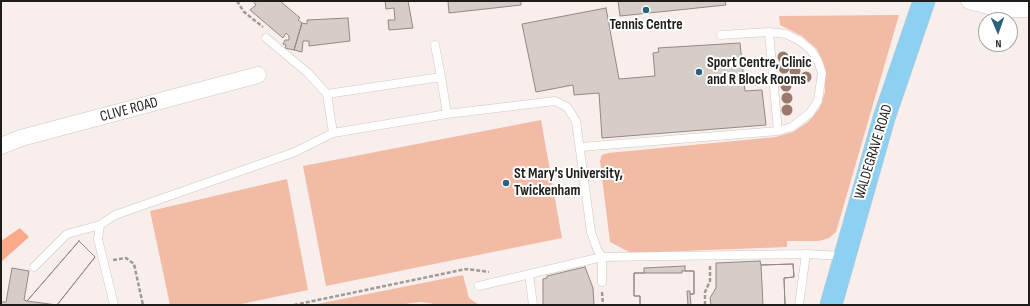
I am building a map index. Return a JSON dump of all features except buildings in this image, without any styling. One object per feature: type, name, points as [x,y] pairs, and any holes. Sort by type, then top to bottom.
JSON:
[{"type":"main road","name":"WALDEGRAVE ROAD","points":[[831,305],[884,118],[924,1]]},
{"type":"street","points":[[969,1],[1001,9],[1029,9]]},
{"type":"street","name":"CLIVE ROAD","points":[[1,146],[21,138],[258,75]]},
{"type":"lane","points":[[769,32],[778,131]]},
{"type":"lane","points":[[581,147],[778,131],[792,127],[810,113],[818,101],[822,73],[818,61],[811,50],[800,41],[786,34],[769,32],[720,35]]},
{"type":"lane","points":[[266,38],[308,72],[327,94],[333,133]]},
{"type":"lane","points":[[435,45],[447,114]]},
{"type":"lane","points":[[327,94],[441,77]]},
{"type":"lane","points":[[34,266],[67,234],[100,225],[115,215],[296,152],[333,133],[447,114],[555,101],[567,107],[576,121],[581,147],[592,232],[597,249],[602,258],[602,282]]},
{"type":"lane","points":[[100,225],[98,239],[114,305]]},
{"type":"lane","points":[[479,286],[602,258],[806,254],[844,256]]},
{"type":"lane","points":[[799,305],[806,254]]},
{"type":"lane","points":[[529,274],[533,305]]},
{"type":"path","points":[[238,1],[244,12],[269,32],[266,38]]},
{"type":"path","points":[[706,305],[705,292],[710,281],[709,255]]},
{"type":"path","points":[[104,262],[126,258],[134,264],[143,305]]},
{"type":"path","points":[[294,305],[466,269],[506,273],[507,279]]},
{"type":"shaded area","points":[[899,15],[836,232],[829,238],[819,241],[787,241],[787,247],[631,253],[610,242],[600,161],[602,155],[608,153],[776,137],[793,132],[808,122],[819,109],[825,92],[825,68],[817,49],[802,36],[780,25],[779,16]]},
{"type":"shaded area","points":[[541,120],[562,238],[326,286],[303,166]]},
{"type":"shaded area","points":[[287,179],[308,290],[237,305],[170,305],[150,211]]},
{"type":"shaded area","points":[[20,228],[29,237],[1,262],[1,241]]},
{"type":"shaded area","points":[[463,275],[469,298],[479,305],[441,305],[421,302],[397,305],[312,305]]},
{"type":"place","name":"Tennis Centre","points":[[646,10]]},
{"type":"place","name":"Sport Centre, Clinic and R Block Rooms","points":[[699,72]]},
{"type":"place","name":"St Mary's University, Twickenham","points":[[506,183]]}]
